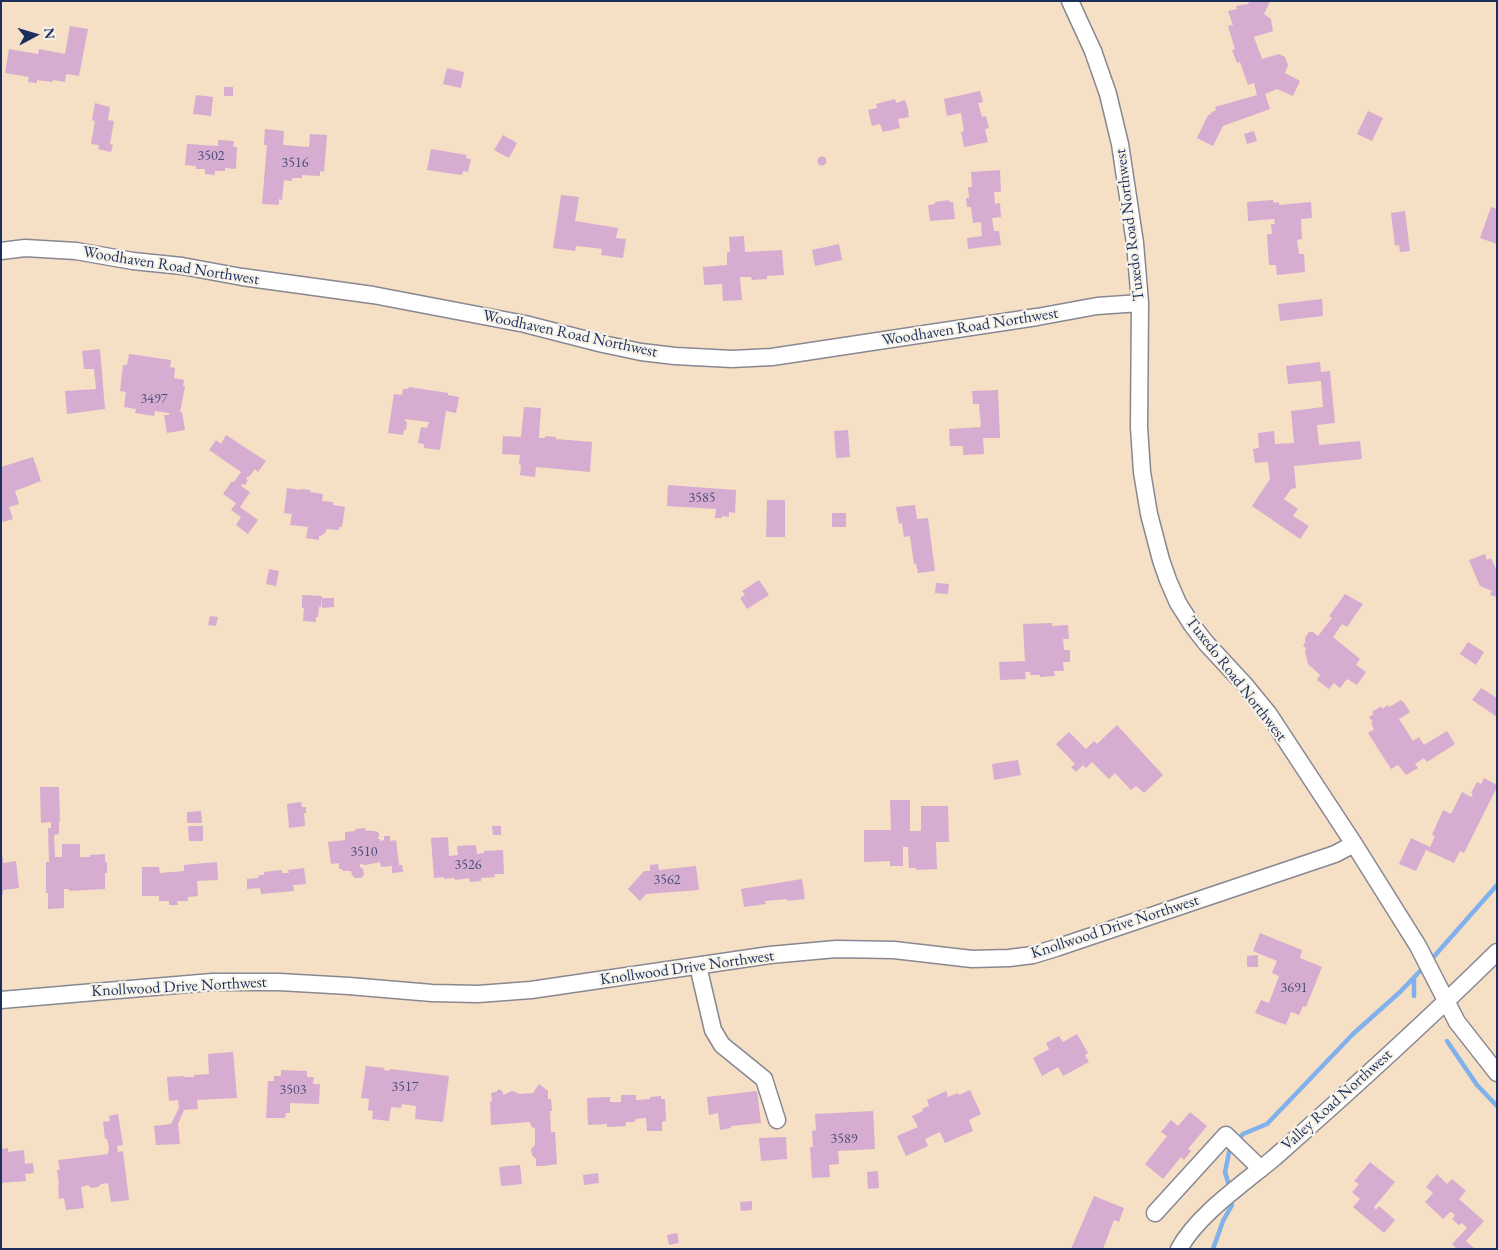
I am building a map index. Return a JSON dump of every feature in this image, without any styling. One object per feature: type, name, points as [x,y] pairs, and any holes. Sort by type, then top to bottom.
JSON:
[{"type":"street","name":"Tuxedo Road Northwest","points":[[1070,1],[1093,51],[1108,94],[1120,141],[1135,243],[1140,304],[1139,427],[1142,472],[1149,514],[1168,580],[1178,603],[1192,625],[1268,713],[1418,946],[1457,1022],[1497,1072]]},
{"type":"street","name":"Woodhaven Road Northwest","points":[[1,251],[25,248],[76,251],[133,261],[182,266],[242,277],[373,295],[525,324],[640,352],[732,359],[772,357],[1037,317],[1097,306],[1140,304]]},
{"type":"street","name":"Knollwood Drive Northwest","points":[[1,1000],[212,982],[279,982],[432,993],[478,994],[531,990],[770,955],[836,949],[894,950],[972,960],[1009,958],[1056,948],[1336,854],[1354,844]]},
{"type":"street","name":"Valley Road Northwest","points":[[1179,1249],[1187,1236],[1204,1217],[1261,1169],[1446,1002],[1497,952]]},
{"type":"street","points":[[698,966],[713,1030],[722,1045],[764,1079],[777,1120]]},
{"type":"street","points":[[1155,1213],[1226,1135],[1261,1169]]},
{"type":"building","points":[[1250,1],[1270,1],[1264,14],[1271,19],[1273,31],[1254,37],[1262,59],[1279,54],[1285,57],[1288,65],[1285,73],[1300,81],[1293,96],[1277,89],[1265,94],[1270,109],[1223,126],[1213,146],[1197,138],[1208,115],[1216,110],[1215,107],[1257,95],[1254,83],[1248,85],[1240,62],[1237,63],[1232,50],[1235,49],[1228,26],[1233,25],[1228,11],[1237,9],[1236,6],[1248,4]]},
{"type":"building","points":[[70,26],[88,29],[79,76],[66,74],[65,82],[37,80],[37,83],[28,82],[29,77],[5,73],[9,49],[38,54],[39,49],[65,54]]},
{"type":"building","points":[[447,68],[464,72],[461,88],[443,84]]},
{"type":"building","points":[[224,87],[233,87],[233,96],[224,96]]},
{"type":"building","points":[[980,91],[983,102],[978,103],[982,117],[986,116],[989,128],[985,129],[988,142],[964,147],[961,132],[964,131],[961,113],[947,116],[944,99]]},
{"type":"building","points":[[196,95],[213,97],[211,116],[193,114]]},
{"type":"building","points":[[895,99],[896,103],[905,100],[909,113],[909,117],[898,119],[900,128],[883,132],[880,124],[872,126],[868,110],[877,108],[876,104]]},
{"type":"building","points":[[95,103],[110,107],[108,120],[114,121],[110,144],[113,145],[111,152],[98,149],[99,145],[91,144],[95,121],[92,120]]},
{"type":"building","points":[[1368,111],[1383,118],[1372,141],[1357,134]]},
{"type":"building","points":[[265,129],[284,131],[283,145],[309,147],[310,134],[327,135],[324,172],[320,171],[320,176],[302,175],[302,178],[292,178],[292,181],[284,180],[282,200],[279,199],[279,205],[262,204],[267,145],[264,145]]},
{"type":"building","points":[[1254,131],[1257,141],[1247,144],[1244,134]]},
{"type":"building","points":[[503,135],[517,143],[509,158],[494,150]]},
{"type":"building","points":[[218,140],[234,141],[233,147],[237,147],[236,169],[225,168],[225,171],[215,171],[215,175],[205,174],[205,169],[196,169],[196,166],[185,165],[187,144],[218,146]]},
{"type":"building","points":[[431,149],[467,155],[466,158],[471,159],[468,172],[463,171],[462,175],[427,170]]},
{"type":"building","points":[[822,156],[827,161],[822,166],[817,161]]},
{"type":"building","points":[[1000,170],[1001,192],[994,192],[995,204],[1000,203],[1001,217],[992,218],[994,231],[999,231],[1001,245],[968,249],[967,238],[982,236],[981,222],[973,223],[971,207],[967,207],[966,198],[969,198],[968,187],[972,187],[971,172]]},
{"type":"building","points":[[561,195],[579,197],[575,221],[618,228],[616,238],[626,239],[623,258],[601,255],[602,249],[596,248],[576,246],[575,251],[553,248]]},
{"type":"building","points":[[949,200],[949,202],[953,202],[955,219],[930,221],[928,205]]},
{"type":"building","points":[[1273,200],[1274,203],[1279,202],[1279,205],[1311,202],[1312,218],[1301,219],[1302,239],[1297,240],[1299,254],[1304,254],[1305,272],[1277,275],[1276,265],[1269,265],[1267,234],[1272,234],[1271,224],[1275,224],[1274,219],[1248,221],[1247,202]]},
{"type":"building","points":[[1491,207],[1497,209],[1497,244],[1480,238]]},
{"type":"building","points":[[1405,211],[1410,251],[1400,252],[1399,245],[1395,246],[1391,213]]},
{"type":"building","points":[[744,236],[745,252],[782,250],[784,275],[767,276],[767,279],[752,280],[751,277],[740,277],[742,300],[723,301],[722,284],[704,285],[703,267],[727,265],[727,252],[730,252],[729,237]]},
{"type":"building","points":[[839,244],[842,260],[815,266],[812,250]]},
{"type":"building","points":[[1322,299],[1323,316],[1280,321],[1278,304]]},
{"type":"building","points":[[100,349],[105,409],[67,414],[65,391],[96,389],[94,369],[84,369],[82,351]]},
{"type":"building","points":[[129,354],[171,360],[170,367],[175,368],[174,378],[184,380],[183,386],[185,387],[180,412],[182,412],[185,430],[167,433],[164,415],[169,415],[169,413],[155,411],[154,416],[135,413],[136,409],[124,407],[126,392],[120,391],[123,365],[127,365]]},
{"type":"building","points":[[1320,362],[1321,372],[1330,371],[1335,423],[1317,425],[1319,445],[1360,441],[1362,459],[1294,466],[1296,488],[1291,489],[1284,499],[1298,509],[1293,516],[1309,526],[1300,539],[1252,506],[1270,479],[1268,462],[1255,463],[1253,449],[1259,448],[1258,433],[1274,431],[1275,444],[1294,443],[1291,411],[1323,407],[1321,381],[1288,384],[1286,366]]},
{"type":"building","points":[[409,387],[448,393],[448,395],[459,397],[456,413],[446,411],[440,450],[424,448],[424,444],[418,443],[421,427],[427,428],[429,422],[405,419],[407,422],[406,430],[404,430],[403,435],[388,433],[394,394],[402,395],[403,389],[408,389]]},
{"type":"building","points":[[998,390],[1000,438],[983,438],[984,454],[963,455],[963,446],[950,446],[949,429],[981,427],[979,404],[973,404],[972,391]]},
{"type":"building","points":[[524,407],[541,408],[539,438],[545,438],[545,436],[556,437],[556,439],[592,442],[590,472],[536,467],[535,477],[520,475],[520,455],[502,454],[503,436],[521,437]]},
{"type":"building","points":[[848,430],[850,457],[836,458],[834,431]]},
{"type":"building","points":[[226,435],[266,461],[258,472],[255,469],[248,476],[245,485],[242,484],[241,486],[250,492],[240,507],[258,520],[248,534],[236,525],[241,517],[231,510],[236,503],[223,494],[241,472],[209,450],[216,440],[221,444]]},
{"type":"building","points":[[33,457],[41,481],[15,491],[19,504],[9,507],[13,519],[3,522],[1,517],[1,467]]},
{"type":"building","points":[[668,485],[736,490],[735,513],[729,512],[729,517],[715,518],[716,509],[667,506]]},
{"type":"building","points":[[287,488],[311,490],[310,492],[323,494],[322,501],[333,502],[333,505],[345,507],[342,527],[339,527],[339,530],[326,529],[326,532],[319,536],[319,540],[306,538],[308,527],[290,525],[292,514],[284,513]]},
{"type":"building","points":[[767,500],[785,500],[785,537],[766,537]]},
{"type":"building","points":[[915,505],[917,519],[928,518],[935,571],[918,573],[916,564],[914,564],[910,536],[904,537],[902,523],[899,524],[896,507]]},
{"type":"building","points":[[832,513],[846,513],[846,527],[832,527]]},
{"type":"building","points":[[1485,554],[1487,560],[1491,558],[1497,571],[1497,597],[1490,595],[1492,591],[1480,586],[1469,560]]},
{"type":"building","points":[[269,569],[279,571],[276,586],[266,584]]},
{"type":"building","points":[[759,580],[769,595],[747,609],[740,598],[745,595],[742,591]]},
{"type":"building","points":[[936,583],[949,584],[948,594],[935,593]]},
{"type":"building","points":[[1345,594],[1363,604],[1347,627],[1342,624],[1333,637],[1360,659],[1356,665],[1366,672],[1357,685],[1347,679],[1340,688],[1334,683],[1329,689],[1317,680],[1320,675],[1308,664],[1306,648],[1303,646],[1309,632],[1313,632],[1318,636],[1332,618],[1329,616]]},
{"type":"building","points":[[302,595],[322,596],[316,622],[303,621]]},
{"type":"building","points":[[322,598],[334,598],[334,607],[322,608]]},
{"type":"building","points":[[210,616],[218,617],[216,626],[208,625]]},
{"type":"building","points":[[1052,623],[1052,626],[1068,625],[1069,639],[1063,639],[1064,650],[1070,650],[1070,662],[1063,662],[1064,671],[1054,671],[1055,676],[1040,677],[1040,675],[1030,675],[1030,672],[1025,672],[1026,679],[1000,680],[999,662],[1025,661],[1023,624]]},
{"type":"building","points":[[1468,642],[1484,652],[1476,665],[1460,654]]},
{"type":"building","points":[[1481,688],[1497,698],[1497,717],[1472,700]]},
{"type":"building","points":[[1401,700],[1410,712],[1399,719],[1413,741],[1419,737],[1424,745],[1447,731],[1455,744],[1427,762],[1424,758],[1415,764],[1418,768],[1406,775],[1398,765],[1391,769],[1368,733],[1374,729],[1371,723],[1373,722],[1369,717],[1374,714],[1372,712],[1381,706],[1382,709],[1388,705],[1389,707]]},
{"type":"building","points":[[1117,725],[1163,775],[1144,793],[1136,786],[1131,790],[1115,773],[1109,779],[1092,762],[1086,768],[1083,765],[1076,772],[1071,767],[1075,764],[1056,744],[1069,732],[1086,749],[1094,741],[1097,744]]},
{"type":"building","points":[[1018,760],[1021,775],[994,780],[992,764]]},
{"type":"building","points":[[1484,778],[1497,785],[1497,787],[1464,853],[1460,851],[1454,863],[1426,850],[1416,871],[1399,864],[1411,838],[1430,847],[1435,836],[1432,835],[1443,810],[1451,814],[1462,792],[1471,797],[1477,782],[1481,784]]},
{"type":"building","points":[[40,787],[59,787],[60,822],[59,834],[54,835],[55,857],[62,857],[62,844],[80,844],[80,857],[105,854],[105,862],[107,862],[105,889],[69,891],[69,889],[64,889],[64,908],[48,909],[46,862],[49,862],[48,828],[51,828],[51,822],[41,823]]},
{"type":"building","points":[[890,800],[910,800],[910,831],[921,831],[921,806],[948,806],[949,842],[936,842],[937,869],[916,870],[916,868],[909,868],[908,847],[903,847],[903,866],[890,866],[890,861],[864,862],[864,830],[891,830]]},
{"type":"building","points":[[301,802],[302,807],[306,807],[306,813],[304,813],[305,826],[289,828],[287,804]]},
{"type":"building","points":[[201,811],[202,823],[187,823],[187,812]]},
{"type":"building","points":[[188,826],[203,826],[203,841],[189,841]]},
{"type":"building","points":[[492,826],[501,826],[501,835],[493,835]]},
{"type":"building","points":[[365,828],[366,831],[370,830],[379,833],[377,839],[380,839],[380,841],[384,840],[384,836],[390,836],[390,841],[396,840],[399,865],[402,865],[403,872],[392,873],[392,866],[381,867],[380,862],[366,865],[360,864],[364,875],[361,878],[355,878],[351,871],[339,869],[339,863],[331,864],[328,842],[345,840],[345,832]]},
{"type":"building","points":[[448,837],[449,856],[458,855],[457,846],[476,845],[477,854],[484,853],[484,851],[503,850],[504,874],[494,874],[495,877],[481,878],[481,881],[470,882],[469,878],[455,880],[454,878],[444,879],[444,877],[434,878],[431,838]]},
{"type":"building","points":[[1,857],[3,857],[3,863],[16,861],[19,888],[3,890],[3,895],[1,895]]},
{"type":"building","points":[[217,862],[218,880],[197,881],[198,896],[188,897],[188,901],[177,901],[178,905],[169,905],[169,901],[159,901],[159,896],[142,896],[142,867],[159,867],[160,873],[184,871],[184,865]]},
{"type":"building","points":[[658,864],[659,870],[696,866],[699,890],[646,894],[640,901],[628,889],[644,871],[650,871],[650,865]]},
{"type":"building","points":[[304,868],[306,884],[293,885],[294,891],[261,894],[260,888],[247,889],[247,879],[258,878],[259,875],[264,875],[264,872],[282,870],[282,873],[289,873],[288,870]]},
{"type":"building","points":[[802,879],[805,899],[765,901],[766,904],[744,907],[741,889]]},
{"type":"building","points":[[1260,933],[1302,950],[1300,958],[1322,967],[1306,1007],[1303,1006],[1299,1015],[1291,1012],[1286,1025],[1255,1013],[1261,1000],[1269,1003],[1279,976],[1272,973],[1277,961],[1253,951]]},
{"type":"building","points":[[1258,955],[1258,967],[1247,967],[1247,956]]},
{"type":"building","points":[[1077,1034],[1088,1053],[1085,1055],[1089,1062],[1063,1076],[1058,1067],[1042,1076],[1033,1058],[1049,1049],[1046,1043],[1059,1036],[1063,1042]]},
{"type":"building","points":[[233,1052],[237,1098],[197,1100],[198,1109],[184,1110],[178,1124],[180,1144],[156,1145],[154,1126],[171,1124],[179,1108],[178,1100],[169,1101],[167,1077],[194,1077],[194,1075],[209,1074],[208,1054]]},
{"type":"building","points":[[366,1066],[384,1068],[384,1070],[389,1071],[390,1069],[449,1076],[443,1122],[415,1119],[416,1106],[402,1104],[401,1108],[391,1107],[389,1121],[372,1119],[373,1111],[368,1110],[369,1099],[361,1098]]},
{"type":"building","points":[[281,1070],[307,1071],[307,1077],[314,1077],[313,1084],[320,1084],[319,1104],[290,1103],[290,1113],[286,1113],[285,1118],[266,1118],[268,1081],[274,1081],[274,1076],[281,1076]]},
{"type":"building","points":[[539,1084],[548,1091],[548,1099],[551,1099],[551,1132],[555,1132],[557,1164],[544,1166],[536,1166],[536,1159],[532,1155],[531,1149],[535,1145],[535,1129],[531,1126],[530,1122],[491,1125],[491,1093],[499,1089],[503,1092],[503,1095],[512,1091],[520,1094],[533,1093]]},
{"type":"building","points":[[970,1090],[981,1114],[969,1120],[973,1131],[945,1143],[940,1132],[925,1139],[928,1146],[906,1156],[897,1136],[918,1127],[912,1116],[929,1106],[927,1100],[946,1091],[948,1097]]},
{"type":"building","points":[[757,1091],[761,1123],[731,1126],[731,1128],[720,1130],[718,1113],[709,1115],[707,1097]]},
{"type":"building","points":[[621,1095],[636,1095],[636,1100],[661,1096],[661,1099],[665,1099],[666,1121],[662,1122],[662,1131],[647,1131],[646,1118],[635,1119],[635,1122],[626,1122],[626,1126],[588,1125],[587,1098],[610,1097],[610,1102],[621,1102]]},
{"type":"building","points":[[873,1111],[875,1149],[838,1151],[839,1164],[829,1165],[830,1177],[812,1178],[810,1147],[813,1147],[812,1131],[816,1130],[815,1114]]},
{"type":"building","points":[[1190,1112],[1207,1126],[1188,1149],[1191,1151],[1184,1160],[1181,1157],[1163,1179],[1145,1164],[1167,1136],[1161,1132],[1171,1120],[1178,1126]]},
{"type":"building","points":[[118,1114],[123,1145],[117,1146],[118,1152],[123,1151],[129,1200],[111,1202],[108,1183],[91,1188],[88,1185],[81,1187],[84,1208],[66,1210],[64,1198],[59,1199],[57,1170],[60,1170],[58,1160],[108,1154],[109,1147],[107,1139],[105,1139],[103,1122],[110,1121],[109,1116]]},
{"type":"building","points":[[786,1137],[787,1159],[761,1161],[759,1138]]},
{"type":"building","points":[[8,1148],[8,1152],[24,1150],[25,1164],[33,1163],[34,1173],[25,1174],[26,1181],[1,1183],[1,1149]]},
{"type":"building","points":[[1370,1162],[1395,1182],[1374,1207],[1376,1210],[1379,1206],[1395,1220],[1384,1233],[1353,1207],[1360,1199],[1352,1192],[1359,1184],[1354,1181]]},
{"type":"building","points":[[520,1165],[522,1184],[501,1186],[499,1167]]},
{"type":"building","points":[[878,1171],[879,1188],[868,1189],[867,1172]]},
{"type":"building","points":[[598,1173],[599,1183],[584,1185],[583,1175]]},
{"type":"building","points":[[1437,1174],[1447,1184],[1452,1179],[1466,1191],[1459,1199],[1484,1221],[1466,1241],[1475,1249],[1457,1249],[1452,1244],[1467,1228],[1462,1223],[1459,1225],[1452,1219],[1455,1216],[1453,1213],[1450,1212],[1443,1219],[1425,1202],[1433,1193],[1426,1187]]},
{"type":"building","points":[[1094,1196],[1124,1208],[1119,1222],[1114,1220],[1103,1249],[1071,1249]]},
{"type":"building","points":[[752,1201],[752,1210],[741,1211],[740,1202]]},
{"type":"building","points":[[677,1233],[679,1243],[669,1245],[667,1235]]},
{"type":"waterway","points":[[1430,961],[1497,885]]},
{"type":"waterway","points":[[1237,1141],[1243,1134],[1267,1124],[1353,1034],[1400,992],[1424,967]]},
{"type":"waterway","points":[[1414,978],[1414,996]]},
{"type":"waterway","points":[[1447,1041],[1477,1085],[1497,1106]]},
{"type":"waterway","points":[[1228,1182],[1225,1172],[1230,1148],[1232,1147]]},
{"type":"waterway","points":[[1213,1249],[1223,1221],[1232,1205]]}]
